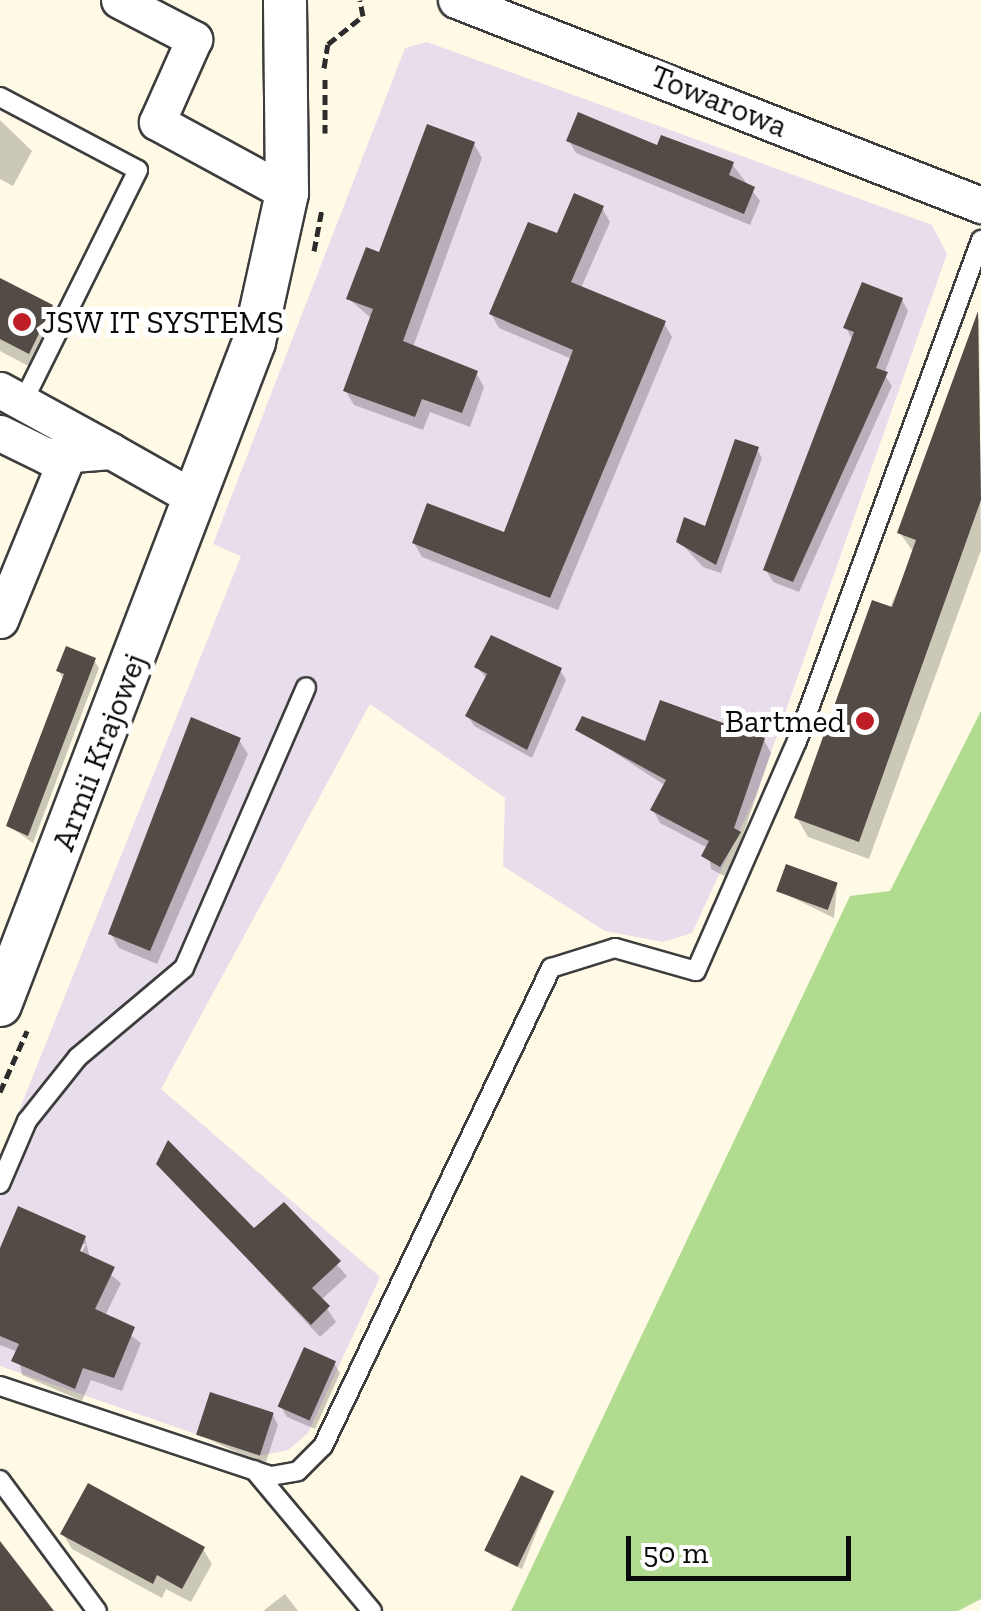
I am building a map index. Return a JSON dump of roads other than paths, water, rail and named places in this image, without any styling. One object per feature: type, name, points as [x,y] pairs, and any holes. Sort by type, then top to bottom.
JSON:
[{"type":"street","points":[[119,0],[194,39],[157,122],[287,193]]},
{"type":"street","name":"Towarowa","points":[[456,0],[981,204]]},
{"type":"street","name":"Armii Krajowej","points":[[0,1005],[10,952],[196,498],[254,342],[287,193],[295,2]]},
{"type":"street","points":[[12,396],[196,498]]},
{"type":"street","points":[[0,433],[67,457],[112,452]]},
{"type":"street","points":[[0,620],[67,457]]},
{"type":"lane","points":[[0,97],[138,170],[12,396]]},
{"type":"lane","points":[[0,1386],[254,1470],[298,1471],[323,1446],[552,968],[616,948],[696,971],[797,741],[981,240]]},
{"type":"lane","points":[[0,1184],[26,1120],[78,1057],[184,968],[306,687]]},
{"type":"lane","points":[[254,1470],[372,1611]]},
{"type":"lane","points":[[0,1480],[98,1611]]},
{"type":"place","name":"JSW IT SYSTEMS","points":[[22,322]]},
{"type":"place","name":"Bartmed","points":[[865,721]]}]
